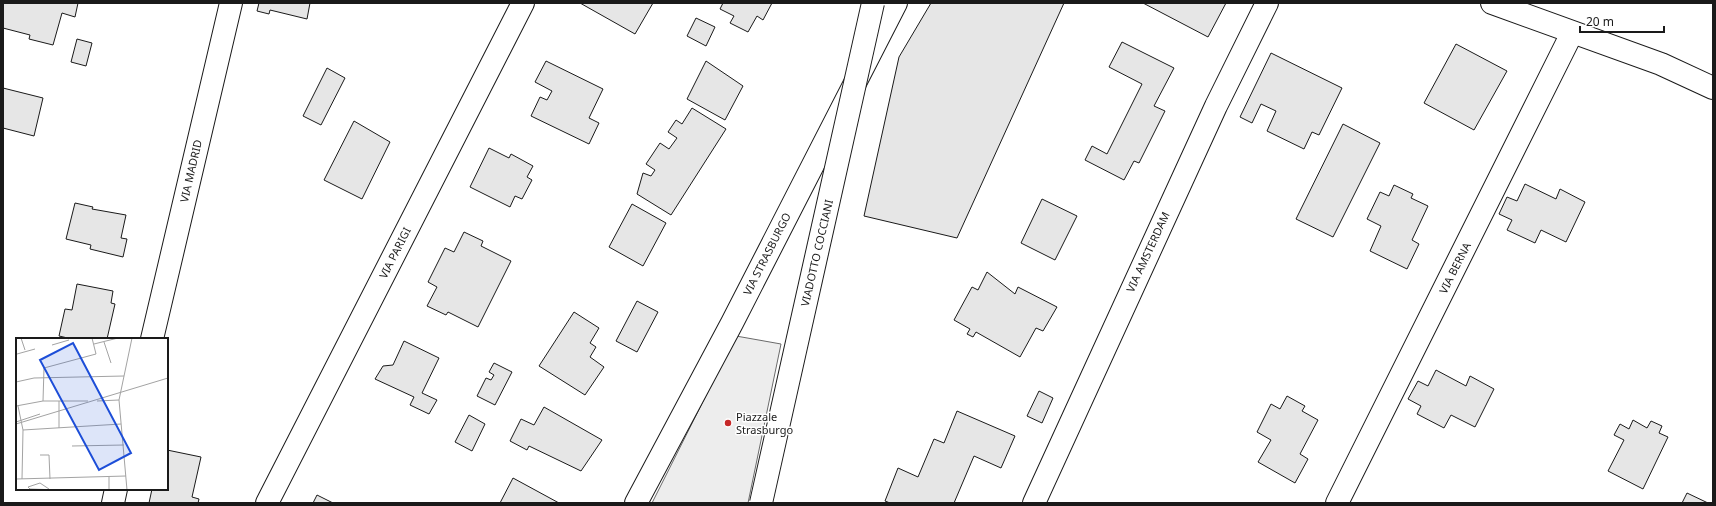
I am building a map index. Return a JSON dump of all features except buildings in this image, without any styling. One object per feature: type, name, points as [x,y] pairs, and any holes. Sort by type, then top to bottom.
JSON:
[{"type":"main road","name":"VIA MADRID","points":[[152,338],[231,3]]},
{"type":"main road","name":"VIA PARIGI","points":[[267,503],[523,3]]},
{"type":"main road","name":"VIADOTTO COCCIANI","points":[[761,503],[873,3]]},
{"type":"main road","name":"VIA STRASBURGO","points":[[636,503],[732,324],[896,3]]},
{"type":"main road","name":"VIA AMSTERDAM","points":[[1034,503],[1216,106],[1267,3]]},
{"type":"main road","points":[[1492,3],[1661,64],[1713,88]]},
{"type":"main road","name":"VIA BERNA","points":[[1337,503],[1572,33]]},
{"type":"main road","points":[[113,503],[116,490]]},
{"type":"shaded area","name":"Piazzale Strasburgo","points":[[736,336],[781,344],[748,503],[652,503]]},
{"type":"place","name":"Piazzale Strasburgo","points":[[728,423]]}]
